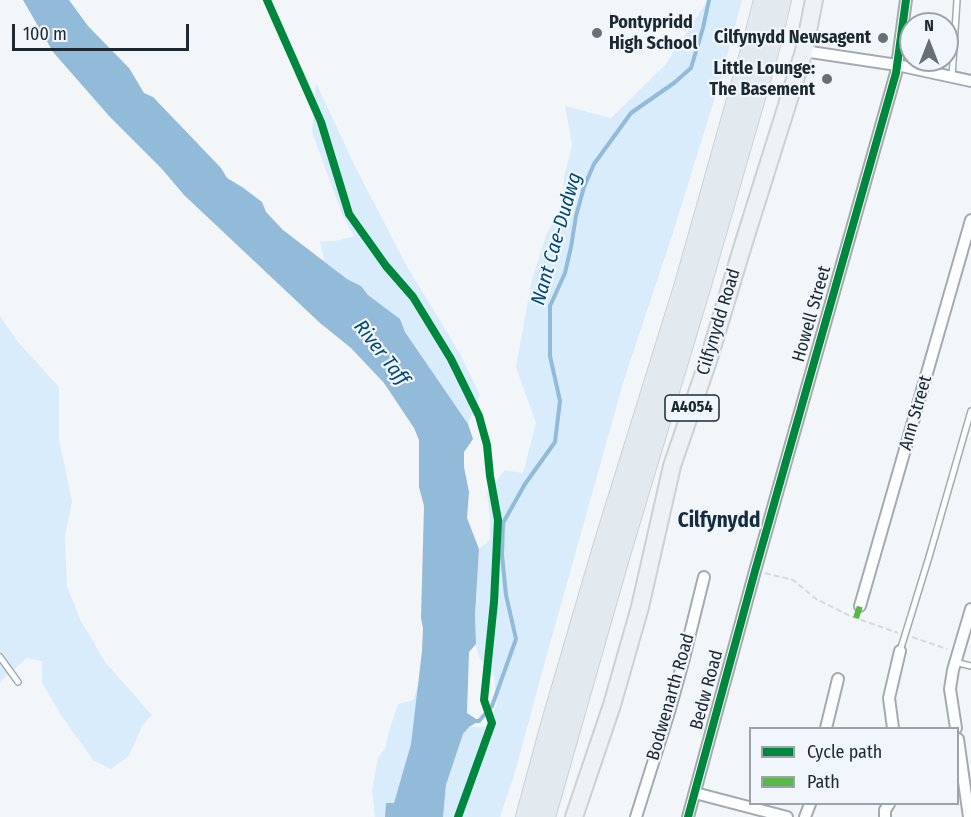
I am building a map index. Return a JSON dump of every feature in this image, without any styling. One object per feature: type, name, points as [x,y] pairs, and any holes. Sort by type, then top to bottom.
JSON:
[{"type":"highway","points":[[526,817],[602,553],[688,273],[764,0]]},
{"type":"highway","points":[[545,817],[769,49],[781,0]]},
{"type":"main road","name":"Cilfynydd Road","points":[[574,817],[612,705],[637,618],[672,466],[709,358],[804,51],[814,0]]},
{"type":"street","name":"Howell Street","points":[[755,571],[893,84],[906,0]]},
{"type":"street","points":[[804,51],[897,65],[971,81]]},
{"type":"street","name":"Ann Street","points":[[860,606],[971,220]]},
{"type":"street","name":"Bedw Road","points":[[688,817],[755,571]]},
{"type":"street","name":"Bodwenarth Road","points":[[636,817],[670,710],[704,577]]},
{"type":"street","points":[[956,727],[950,689],[954,666],[971,609]]},
{"type":"street","points":[[893,727],[890,698],[900,651]]},
{"type":"street","points":[[826,727],[838,678]]},
{"type":"street","points":[[959,752],[969,817]]},
{"type":"street","points":[[695,793],[787,817]]},
{"type":"lane","points":[[952,77],[957,0]]},
{"type":"lane","points":[[900,651],[971,411]]},
{"type":"lane","points":[[0,657],[18,682]]},
{"type":"lane","points":[[954,666],[971,666]]},
{"type":"shaded area","points":[[708,0],[742,0],[722,75],[624,380],[514,776],[500,817],[443,817],[446,785],[463,734],[469,727],[485,727],[497,705],[494,676],[479,657],[476,644],[475,615],[479,549],[490,540],[487,492],[505,470],[523,473],[536,423],[516,367],[532,279],[547,233],[563,207],[564,177],[572,145],[565,106],[611,118],[665,65]]},
{"type":"shaded area","points":[[316,83],[355,166],[405,263],[459,352],[480,395],[468,424],[405,332],[400,319],[368,295],[361,286],[347,279],[324,261],[320,241],[335,241],[354,236],[342,214],[312,132]]},
{"type":"shaded area","points":[[0,316],[18,342],[59,387],[59,439],[72,501],[65,536],[67,586],[80,619],[105,662],[152,715],[142,726],[129,756],[111,769],[93,760],[61,715],[42,683],[42,661],[27,658],[0,682]]},
{"type":"shaded area","points":[[420,680],[411,744],[394,804],[386,803],[385,817],[375,817],[372,790],[378,758],[386,747],[398,704],[413,700]]},
{"type":"water","name":"River Taff","points":[[23,0],[69,0],[88,26],[129,68],[144,93],[153,97],[221,168],[227,178],[262,202],[266,212],[283,230],[347,279],[361,286],[368,295],[400,319],[405,332],[468,424],[473,439],[464,452],[464,467],[469,492],[467,518],[479,549],[475,615],[476,644],[469,652],[467,713],[479,721],[463,734],[446,785],[443,817],[385,817],[386,803],[394,803],[411,744],[422,651],[424,506],[419,487],[419,440],[414,428],[384,383],[351,348],[320,323],[184,195],[162,169],[110,117],[53,52]]},
{"type":"waterway","name":"Nant Cae-Dudwg","points":[[474,721],[479,721],[492,706],[516,639],[506,595],[502,555],[503,523],[525,484],[555,442],[560,401],[550,356],[550,306],[565,273],[584,187],[594,164],[631,113],[674,83],[691,68],[709,0]]},
{"type":"marked path","points":[[856,618],[860,606]]},
{"type":"cycle path","points":[[267,0],[321,122],[349,214],[386,266],[413,297],[451,359],[479,416],[487,445],[498,520],[494,602],[484,700],[492,723],[458,817]]},
{"type":"cycle path","points":[[688,817],[896,73],[906,0]]},
{"type":"place","name":"Pontypridd High School","points":[[597,33]]},
{"type":"place","name":"Cilfynydd Newsagent","points":[[883,38]]},
{"type":"place","name":"Little Lounge: The Basement","points":[[827,79]]},
{"type":"district","name":"Cilfynydd","points":[[719,521]]}]
